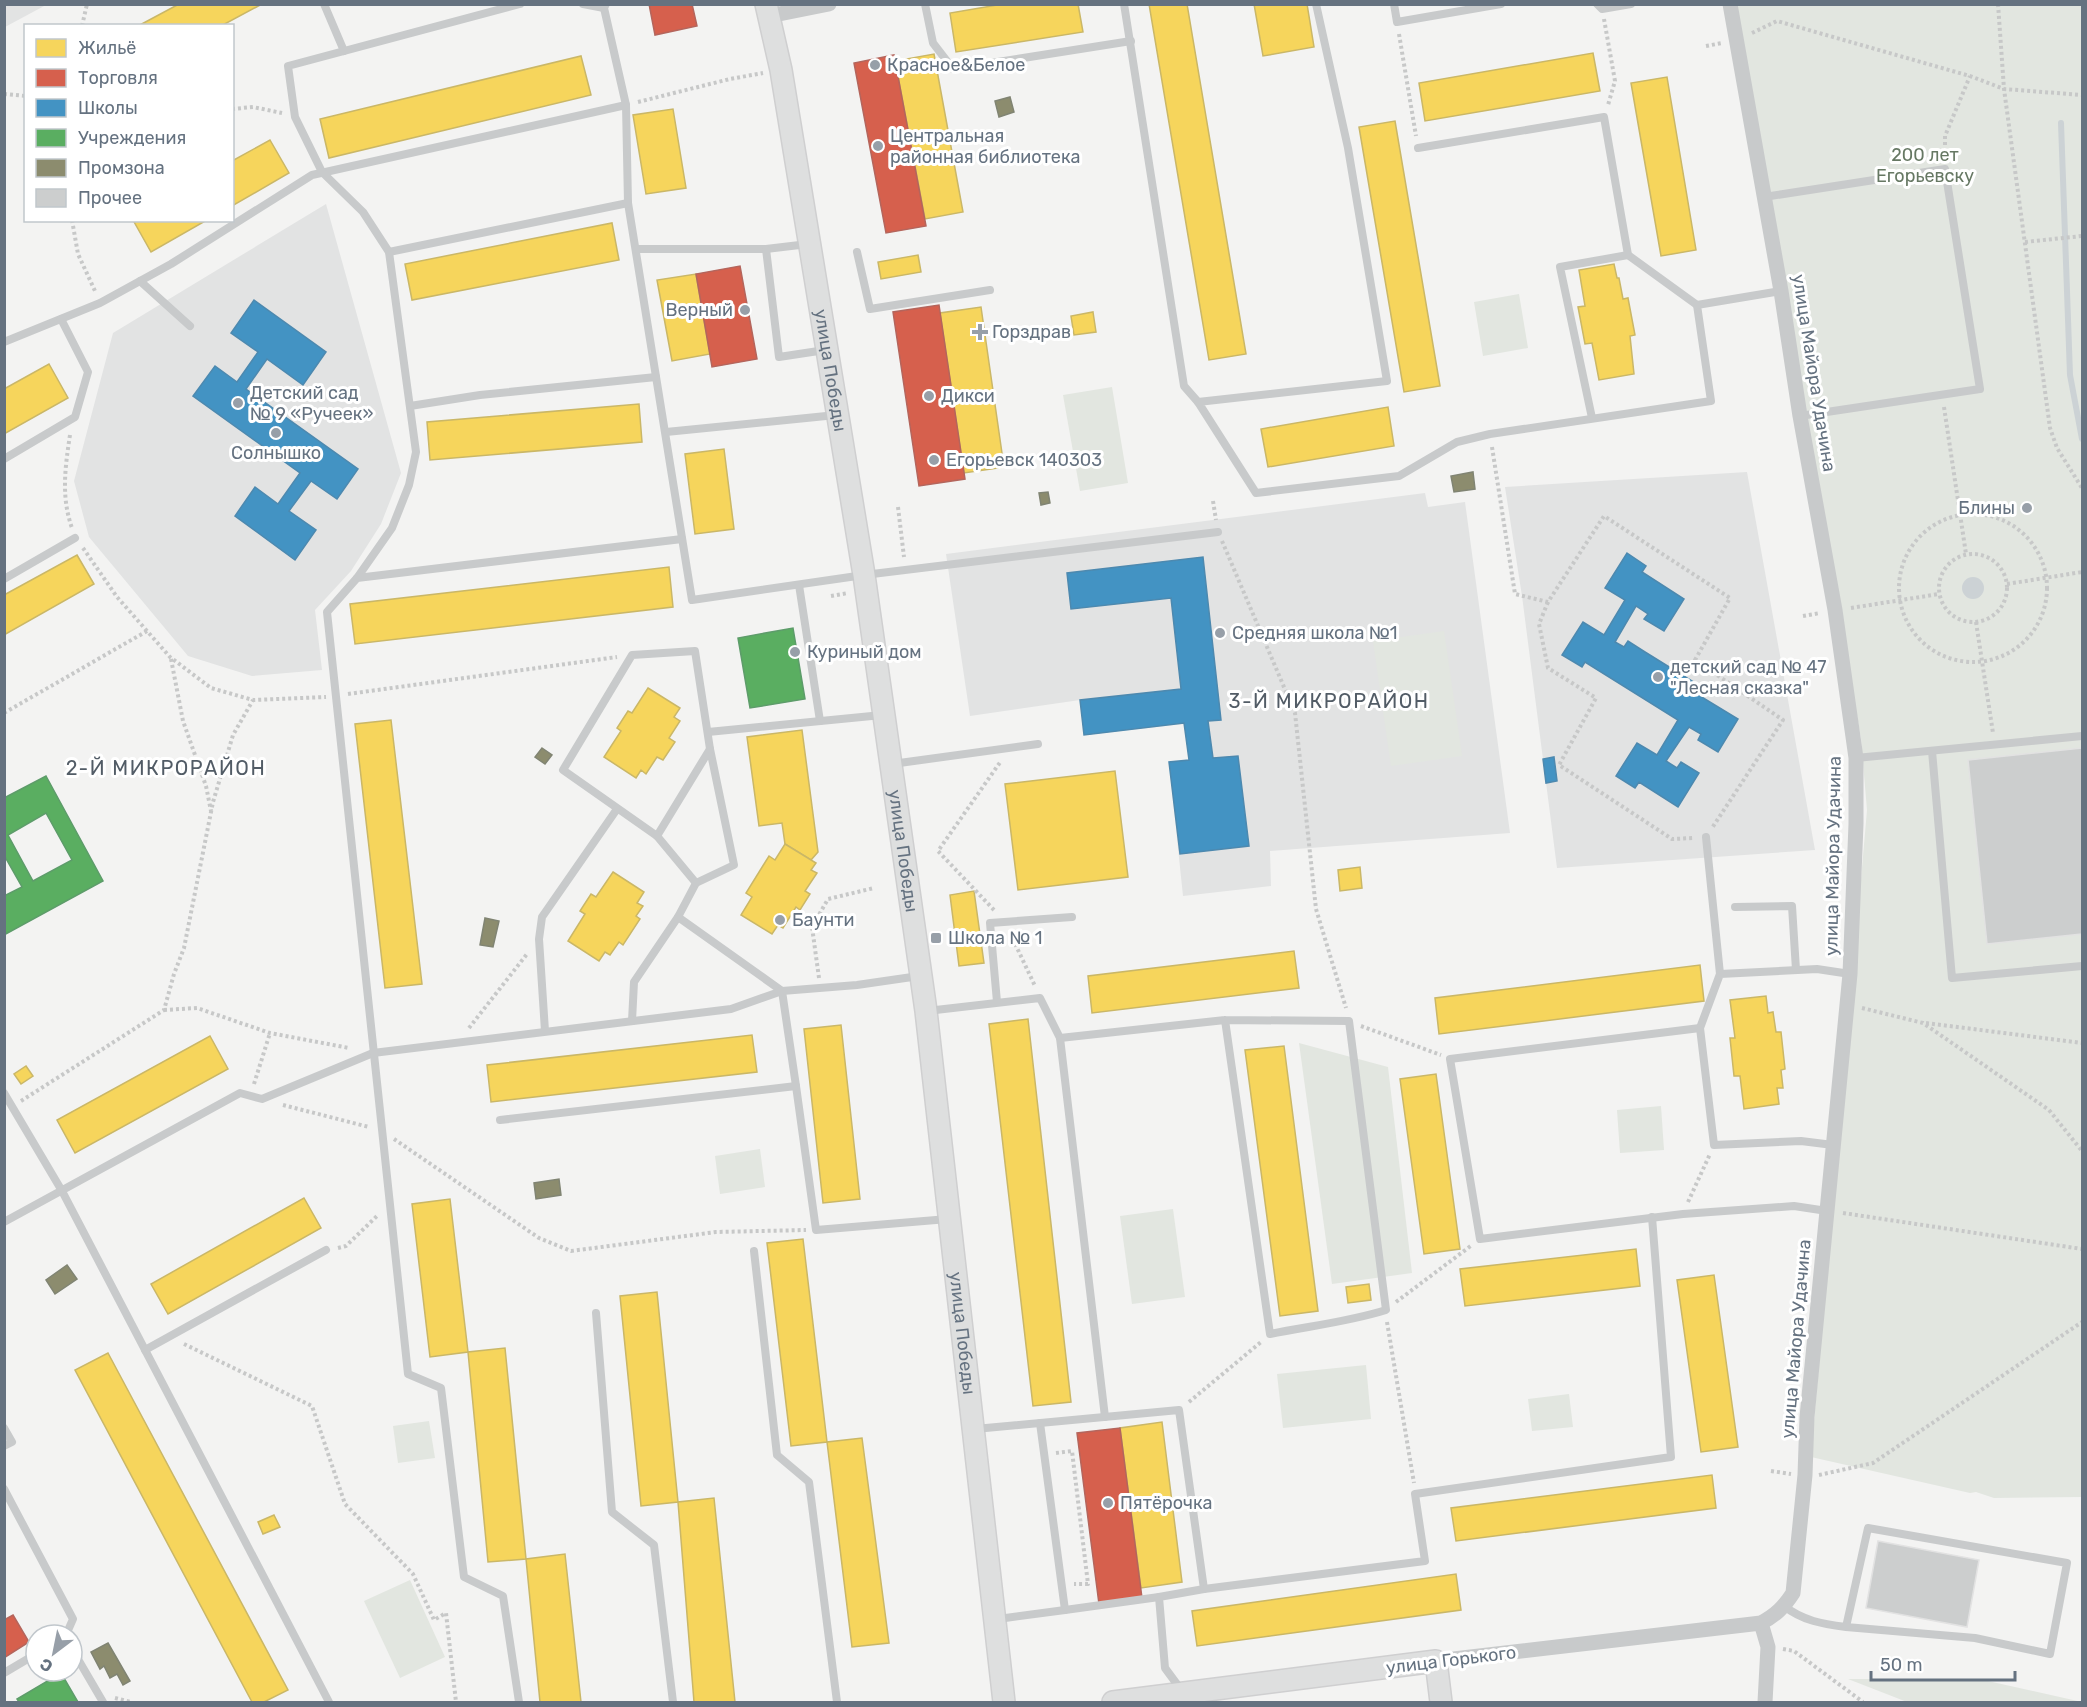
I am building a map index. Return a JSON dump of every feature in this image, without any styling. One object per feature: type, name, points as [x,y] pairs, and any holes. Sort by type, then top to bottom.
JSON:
[{"type":"street","points":[[768,10],[829,4]]},
{"type":"street","name":"улица Майора Удачина","points":[[1730,4],[1835,610],[1856,758],[1856,824],[1850,974],[1807,1418],[1805,1475],[1793,1593],[1784,1606]]},
{"type":"street","name":"улица Победы","points":[[768,10],[781,70],[864,575],[921,975],[1004,1702]]},
{"type":"street","name":"улица Горького","points":[[1126,1702],[1436,1661],[1761,1623],[1775,1615],[1784,1606]]},
{"type":"street","points":[[1761,1623],[1768,1647],[1765,1702]]},
{"type":"street","points":[[1436,1661],[1441,1702]]},
{"type":"lane","points":[[324,4],[344,51]]},
{"type":"lane","points":[[519,1702],[503,1596],[464,1577],[441,1388],[408,1374],[327,612],[357,578],[392,528],[409,485],[416,452],[389,252],[363,212],[322,172],[295,117],[288,66],[520,4]]},
{"type":"lane","points":[[583,4],[605,6],[626,105],[627,203],[692,600],[864,575],[1218,532]]},
{"type":"lane","points":[[925,4],[933,43],[953,69],[1131,41]]},
{"type":"lane","points":[[1124,4],[1184,386],[1198,402],[1256,493],[1399,476],[1457,442],[1490,434],[1712,401],[1697,305],[1628,255],[1604,117],[1418,148]]},
{"type":"lane","points":[[1198,402],[1387,381],[1348,148],[1316,4]]},
{"type":"lane","points":[[1394,4],[1397,22],[1501,4]]},
{"type":"lane","points":[[1599,7],[1631,4]]},
{"type":"lane","points":[[4,342],[100,303],[171,264],[312,175],[626,105]]},
{"type":"lane","points":[[1764,197],[1945,169],[1980,388],[1800,416]]},
{"type":"lane","points":[[389,252],[627,203]]},
{"type":"lane","points":[[636,249],[766,249],[809,244]]},
{"type":"lane","points":[[766,249],[779,357],[827,350]]},
{"type":"lane","points":[[857,252],[870,309],[990,290]]},
{"type":"lane","points":[[1592,418],[1560,267],[1628,255]]},
{"type":"lane","points":[[140,281],[190,326]]},
{"type":"lane","points":[[1697,305],[1781,291]]},
{"type":"lane","points":[[4,459],[75,417],[88,372],[61,319]]},
{"type":"lane","points":[[410,406],[480,395],[656,376]]},
{"type":"lane","points":[[666,432],[838,414]]},
{"type":"lane","points":[[4,579],[75,538]]},
{"type":"lane","points":[[357,578],[682,539]]},
{"type":"lane","points":[[799,585],[820,721]]},
{"type":"lane","points":[[632,1021],[634,982],[678,917],[696,883],[734,865],[710,749],[695,651],[632,655],[563,770],[657,836],[696,883]]},
{"type":"lane","points":[[708,732],[884,714]]},
{"type":"lane","points":[[1856,758],[2082,736]]},
{"type":"lane","points":[[891,765],[1038,744]]},
{"type":"lane","points":[[657,836],[710,749]]},
{"type":"lane","points":[[1932,751],[1952,978],[2082,966]]},
{"type":"lane","points":[[545,1031],[538,939],[542,917],[617,809]]},
{"type":"lane","points":[[1706,837],[1720,974],[1700,1028],[1714,1145],[1801,1141],[1833,1145]]},
{"type":"lane","points":[[1735,907],[1792,906],[1796,970]]},
{"type":"lane","points":[[678,917],[782,991],[816,1230],[949,1219]]},
{"type":"lane","points":[[997,1002],[990,923],[1072,917]]},
{"type":"lane","points":[[1720,974],[1817,969],[1850,974]]},
{"type":"lane","points":[[4,1222],[240,1093],[262,1099],[373,1053],[731,1009],[782,991],[921,975]]},
{"type":"lane","points":[[926,1011],[1040,998],[1060,1038],[1105,1417]]},
{"type":"lane","points":[[1060,1038],[1225,1020],[1349,1021],[1386,1310],[1358,1319],[1270,1334],[1225,1020]]},
{"type":"lane","points":[[1700,1028],[1450,1059],[1480,1239],[1683,1214],[1794,1206],[1827,1211]]},
{"type":"lane","points":[[500,1120],[796,1086]]},
{"type":"lane","points":[[4,1093],[62,1191],[330,1702]]},
{"type":"lane","points":[[995,1619],[1425,1561],[1416,1494],[1671,1457],[1652,1217]]},
{"type":"lane","points":[[145,1350],[326,1250]]},
{"type":"lane","points":[[754,1251],[777,1455],[809,1482],[837,1702]]},
{"type":"lane","points":[[596,1314],[612,1512],[654,1545],[673,1702]]},
{"type":"lane","points":[[973,1430],[1179,1410],[1204,1589]]},
{"type":"lane","points":[[1040,1423],[1065,1610]]},
{"type":"lane","points":[[4,1428],[12,1442],[4,1446]]},
{"type":"lane","points":[[4,1489],[73,1619],[71,1623]]},
{"type":"lane","points":[[1784,1606],[1809,1621],[1846,1628],[1976,1638],[2050,1654],[2067,1563],[1868,1528],[1846,1628]]},
{"type":"lane","points":[[1159,1597],[1165,1668],[1184,1693]]},
{"type":"lane","points":[[4,1673],[24,1661]]},
{"type":"lane","points":[[84,1670],[103,1702]]},
{"type":"path","points":[[82,24],[87,4]]},
{"type":"path","points":[[1998,4],[2004,89],[2050,428],[2057,448],[2082,488]]},
{"type":"path","points":[[1599,7],[1616,81],[1604,117]]},
{"type":"path","points":[[1706,46],[1737,41],[1777,21],[1970,76],[2004,89],[2082,95]]},
{"type":"path","points":[[1397,22],[1418,148]]},
{"type":"path","points":[[626,105],[763,73]]},
{"type":"path","points":[[1945,169],[1945,136],[1970,76]]},
{"type":"path","points":[[4,94],[24,96]]},
{"type":"path","points":[[234,109],[253,107],[295,117]]},
{"type":"path","points":[[72,222],[78,254],[100,303]]},
{"type":"path","points":[[2025,242],[2082,236]]},
{"type":"path","points":[[1943,394],[1966,554]]},
{"type":"path","points":[[75,417],[64,476],[66,512],[75,538]]},
{"type":"path","points":[[1490,434],[1515,594],[1548,602]]},
{"type":"path","points":[[1212,501],[1218,532],[1295,713],[1316,909],[1349,1021],[1450,1059]]},
{"type":"path","points":[[898,507],[905,561]]},
{"type":"path","points":[[1960,514],[1990,516],[2004,520],[2017,528],[2036,550],[2047,578],[2046,604],[2036,628],[2018,647],[2007,654],[1982,662],[1954,660],[1928,648],[1909,627],[1899,600],[1899,574],[1908,550],[1930,527],[1960,514]]},
{"type":"path","points":[[1604,516],[1730,598],[1695,660],[1783,720],[1706,837],[1672,839],[1559,765],[1596,698],[1548,668],[1539,624],[1548,602],[1604,516]]},
{"type":"path","points":[[1966,554],[1979,554],[1995,562],[2003,572],[2007,584],[2007,596],[2002,607],[1988,619],[1976,622],[1964,621],[1952,615],[1944,606],[1939,594],[1940,581],[1945,569],[1954,560],[1966,554]]},
{"type":"path","points":[[2007,584],[2082,572]]},
{"type":"path","points":[[831,596],[849,592]]},
{"type":"path","points":[[1835,610],[1939,594]]},
{"type":"path","points":[[1976,622],[1995,746]]},
{"type":"path","points":[[4,713],[147,631]]},
{"type":"path","points":[[170,657],[183,721],[206,786],[211,812]]},
{"type":"path","points":[[164,1010],[184,948],[211,812],[233,735],[253,700]]},
{"type":"path","points":[[1011,748],[938,851],[1005,922],[1040,998]]},
{"type":"path","points":[[820,988],[812,927],[828,898],[874,888]]},
{"type":"path","points":[[458,1042],[538,939]]},
{"type":"path","points":[[1846,1004],[1923,1023],[2082,1043]]},
{"type":"path","points":[[12,1106],[164,1010],[197,1008],[270,1033],[373,1053]]},
{"type":"path","points":[[1923,1023],[2049,1110],[2082,1151]]},
{"type":"path","points":[[250,1096],[270,1033]]},
{"type":"path","points":[[262,1099],[382,1131],[539,1238],[571,1251],[716,1232],[816,1230]]},
{"type":"path","points":[[1683,1214],[1714,1145]]},
{"type":"path","points":[[326,1250],[346,1246],[389,1203]]},
{"type":"path","points":[[1827,1211],[2082,1249]]},
{"type":"path","points":[[1416,1494],[1386,1310],[1480,1239]]},
{"type":"path","points":[[1805,1475],[1815,1476],[1873,1463],[2082,1322]]},
{"type":"path","points":[[1179,1410],[1270,1334]]},
{"type":"path","points":[[170,1337],[312,1406],[345,1504],[413,1574],[434,1620],[446,1613],[456,1702]]},
{"type":"path","points":[[1072,1451],[1088,1584]]},
{"type":"path","points":[[1768,1647],[1794,1651],[1863,1702]]},
{"type":"shaded area","points":[[5,4],[46,4],[46,5],[5,27]]},
{"type":"shaded area","name":"Детский сад № 9 «Ручеек»","points":[[326,204],[401,473],[381,524],[351,571],[315,610],[322,670],[252,676],[188,656],[89,537],[74,481],[113,333]]},
{"type":"shaded area","name":"детский сад № 47 \"Лесная сказка\"","points":[[1747,472],[1815,850],[1557,868],[1522,596],[1505,487]]},
{"type":"shaded area","name":"Средняя школа №1","points":[[1425,493],[1428,507],[1465,502],[1510,833],[1270,851],[1271,886],[1183,896],[1169,762],[1189,760],[1184,724],[1084,735],[1080,700],[970,716],[946,554]]},
{"type":"shaded area","points":[[1973,577],[1981,580],[1984,588],[1981,596],[1973,599],[1965,596],[1962,588],[1965,580]]},
{"type":"green space","name":"200 лет Егорьевску","points":[[1737,5],[2082,5],[2082,1497],[1994,1498],[1976,1492],[1970,1493],[1811,1457],[1867,810],[1861,739]]},
{"type":"green space","points":[[1519,294],[1528,348],[1483,356],[1474,302]]},
{"type":"green space","points":[[1112,387],[1128,483],[1080,491],[1063,395]]},
{"type":"green space","points":[[1444,631],[1462,756],[1391,766],[1373,641]]},
{"type":"green space","points":[[1299,1043],[1388,1067],[1412,1273],[1332,1284]]},
{"type":"green space","points":[[1661,1106],[1664,1150],[1620,1153],[1617,1110]]},
{"type":"green space","points":[[760,1149],[765,1187],[720,1194],[715,1156]]},
{"type":"green space","points":[[1173,1209],[1185,1297],[1132,1304],[1120,1216]]},
{"type":"green space","points":[[1366,1365],[1371,1419],[1283,1428],[1277,1374]]},
{"type":"green space","points":[[1569,1394],[1573,1427],[1532,1431],[1528,1399]]},
{"type":"green space","points":[[429,1421],[435,1458],[398,1463],[393,1426]]},
{"type":"green space","points":[[410,1580],[445,1657],[400,1678],[364,1601]]},
{"type":"green space","points":[[1848,1679],[1979,1679],[2082,1702],[1907,1702]]},
{"type":"building: Жильё","points":[[179,4],[262,4],[225,24],[142,24]]},
{"type":"building: Жильё","points":[[1003,4],[1078,4],[1083,32],[956,52],[950,13]]},
{"type":"building: Жильё","points":[[1149,4],[1187,4],[1246,354],[1209,360]]},
{"type":"building: Жильё","points":[[1254,4],[1307,4],[1314,47],[1263,56]]},
{"type":"building: Жильё","points":[[1593,53],[1600,91],[1425,121],[1419,83]]},
{"type":"building: Жильё","points":[[934,54],[963,212],[925,219],[895,61]]},
{"type":"building: Жильё","points":[[581,56],[591,95],[329,158],[320,119]]},
{"type":"building: Жильё","points":[[1667,77],[1696,250],[1661,256],[1631,83]]},
{"type":"building: Жильё","points":[[673,109],[686,188],[646,194],[633,115]]},
{"type":"building: Жильё","points":[[1395,121],[1440,386],[1404,392],[1359,127]]},
{"type":"building: Жильё","points":[[270,140],[289,173],[234,205],[234,160]]},
{"type":"building: Жильё","points":[[134,222],[204,222],[151,252]]},
{"type":"building: Жильё","points":[[612,223],[619,260],[412,300],[405,264]]},
{"type":"building: Жильё","points":[[918,255],[921,272],[881,279],[878,262]]},
{"type":"building: Жильё","points":[[1614,264],[1623,299],[1628,298],[1635,335],[1630,336],[1634,374],[1599,380],[1592,343],[1585,344],[1578,307],[1585,306],[1579,270]]},
{"type":"building: Жильё","points":[[696,274],[710,354],[672,361],[657,280]]},
{"type":"building: Жильё","points":[[981,307],[1004,467],[964,473],[940,313]]},
{"type":"building: Жильё","points":[[1093,312],[1096,332],[1074,335],[1071,316]]},
{"type":"building: Жильё","points":[[49,364],[68,398],[4,434],[4,389]]},
{"type":"building: Жильё","points":[[639,404],[642,442],[430,460],[427,422]]},
{"type":"building: Жильё","points":[[1388,407],[1394,446],[1268,467],[1261,429]]},
{"type":"building: Жильё","points":[[724,449],[734,529],[695,534],[685,454]]},
{"type":"building: Жильё","points":[[77,555],[94,584],[4,635],[4,595]]},
{"type":"building: Жильё","points":[[669,567],[673,607],[355,644],[350,604]]},
{"type":"building: Жильё","points":[[648,688],[680,708],[674,717],[680,721],[669,738],[675,742],[663,760],[657,757],[646,774],[641,770],[636,778],[604,757],[621,731],[617,728],[628,711],[632,713]]},
{"type":"building: Жильё","points":[[391,720],[422,984],[385,988],[355,724]]},
{"type":"building: Жильё","points":[[802,730],[818,852],[811,860],[785,844],[782,823],[759,826],[747,737]]},
{"type":"building: Жильё","points":[[1115,771],[1128,877],[1018,890],[1005,784]]},
{"type":"building: Жильё","points":[[785,844],[816,863],[811,870],[817,873],[805,891],[810,894],[800,910],[796,907],[783,928],[778,925],[772,934],[741,915],[752,897],[746,893],[769,856],[775,860]]},
{"type":"building: Жильё","points":[[1360,867],[1362,888],[1340,891],[1338,870]]},
{"type":"building: Жильё","points":[[613,872],[644,892],[637,903],[643,906],[636,916],[640,919],[623,945],[619,942],[610,955],[605,952],[599,961],[568,941],[585,914],[580,911],[591,894],[596,897]]},
{"type":"building: Жильё","points":[[974,891],[984,963],[959,966],[950,895]]},
{"type":"building: Жильё","points":[[1294,951],[1299,988],[1092,1013],[1088,976]]},
{"type":"building: Жильё","points":[[1700,965],[1704,1001],[1439,1034],[1435,998]]},
{"type":"building: Жильё","points":[[1766,996],[1768,1013],[1773,1012],[1776,1032],[1781,1032],[1785,1069],[1781,1070],[1783,1088],[1777,1088],[1779,1104],[1744,1109],[1740,1076],[1734,1076],[1730,1038],[1735,1038],[1730,1000]]},
{"type":"building: Жильё","points":[[1028,1019],[1071,1402],[1033,1406],[989,1024]]},
{"type":"building: Жильё","points":[[841,1025],[860,1199],[823,1203],[804,1029]]},
{"type":"building: Жильё","points":[[752,1035],[757,1072],[491,1102],[487,1065]]},
{"type":"building: Жильё","points":[[210,1036],[228,1069],[75,1153],[57,1120]]},
{"type":"building: Жильё","points":[[1284,1046],[1318,1311],[1280,1316],[1245,1050]]},
{"type":"building: Жильё","points":[[26,1066],[33,1076],[21,1084],[14,1074]]},
{"type":"building: Жильё","points":[[1436,1074],[1460,1249],[1424,1254],[1400,1079]]},
{"type":"building: Жильё","points":[[304,1198],[321,1228],[168,1314],[151,1284]]},
{"type":"building: Жильё","points":[[450,1199],[468,1352],[430,1357],[412,1204]]},
{"type":"building: Жильё","points":[[803,1239],[827,1442],[791,1446],[767,1243]]},
{"type":"building: Жильё","points":[[1636,1249],[1640,1286],[1465,1306],[1460,1269]]},
{"type":"building: Жильё","points":[[1714,1275],[1738,1447],[1701,1452],[1677,1280]]},
{"type":"building: Жильё","points":[[1369,1284],[1371,1300],[1348,1303],[1346,1287]]},
{"type":"building: Жильё","points":[[657,1292],[678,1502],[641,1506],[620,1296]]},
{"type":"building: Жильё","points":[[505,1348],[526,1559],[488,1562],[468,1352]]},
{"type":"building: Жильё","points":[[108,1353],[288,1690],[264,1702],[252,1702],[75,1370]]},
{"type":"building: Жильё","points":[[1162,1422],[1182,1582],[1141,1588],[1120,1428]]},
{"type":"building: Жильё","points":[[862,1438],[889,1643],[852,1647],[827,1442]]},
{"type":"building: Жильё","points":[[1712,1475],[1716,1508],[1456,1541],[1451,1508]]},
{"type":"building: Жильё","points":[[714,1498],[735,1702],[694,1702],[678,1502]]},
{"type":"building: Жильё","points":[[274,1515],[280,1527],[263,1534],[258,1522]]},
{"type":"building: Жильё","points":[[565,1554],[581,1702],[540,1702],[526,1559]]},
{"type":"building: Жильё","points":[[1456,1574],[1461,1610],[1197,1646],[1192,1611]]},
{"type":"building: Торговля","points":[[649,4],[692,4],[697,26],[655,35]]},
{"type":"building: Торговля","points":[[894,55],[926,226],[886,233],[854,63]]},
{"type":"building: Торговля","points":[[740,266],[757,359],[712,367],[696,274]]},
{"type":"building: Торговля","name":"Дикси","points":[[939,305],[965,479],[919,486],[893,312]]},
{"type":"building: Торговля","name":"Пятёрочка","points":[[1120,1428],[1142,1598],[1099,1604],[1077,1433]]},
{"type":"building: Торговля","points":[[13,1615],[24,1634],[24,1645],[4,1658],[4,1620]]},
{"type":"building: Школы","name":"Солнышко","points":[[254,300],[326,352],[303,385],[267,359],[246,389],[358,469],[337,499],[311,481],[289,511],[316,530],[295,560],[235,516],[255,487],[278,504],[300,473],[193,396],[215,366],[237,382],[258,352],[231,333]]},
{"type":"building: Школы","points":[[1627,553],[1646,566],[1642,572],[1684,599],[1664,631],[1644,619],[1648,614],[1636,606],[1615,642],[1624,647],[1628,641],[1700,686],[1695,693],[1738,719],[1718,752],[1698,740],[1701,734],[1689,727],[1666,761],[1677,768],[1681,762],[1699,773],[1678,807],[1639,782],[1635,788],[1616,776],[1637,743],[1657,755],[1678,720],[1585,662],[1582,667],[1562,655],[1583,622],[1604,635],[1625,600],[1605,588]]},
{"type":"building: Школы","points":[[1203,557],[1221,720],[1208,721],[1213,758],[1238,756],[1249,846],[1180,854],[1169,762],[1189,760],[1184,723],[1084,735],[1080,700],[1181,689],[1171,598],[1071,609],[1067,573]]},
{"type":"building: Школы","points":[[1554,757],[1557,781],[1546,783],[1543,759]]},
{"type":"building: Учреждения","points":[[793,628],[805,699],[750,708],[738,638]]},
{"type":"building: Учреждения","points":[[46,776],[103,881],[4,935],[4,896],[22,887],[4,855],[4,798]],"holes":[[[46,813],[72,860],[33,881],[8,835]]]},
{"type":"building: Учреждения","points":[[44,1683],[67,1683],[78,1702],[19,1702],[17,1699]]},
{"type":"building: Промзона","points":[[1010,97],[1014,112],[999,117],[995,101]]},
{"type":"building: Промзона","points":[[1473,472],[1475,489],[1454,492],[1451,476]]},
{"type":"building: Промзона","points":[[1048,492],[1050,503],[1041,505],[1039,493]]},
{"type":"building: Промзона","points":[[542,748],[552,755],[545,764],[535,757]]},
{"type":"building: Промзона","points":[[485,918],[499,921],[493,947],[480,945]]},
{"type":"building: Промзона","points":[[559,1179],[561,1195],[536,1199],[534,1183]]},
{"type":"building: Промзона","points":[[67,1265],[77,1279],[55,1294],[46,1280]]},
{"type":"building: Промзона","points":[[108,1643],[130,1681],[123,1685],[117,1674],[110,1678],[104,1666],[100,1669],[91,1652]]},
{"type":"building: Прочее","points":[[2082,748],[2082,934],[1987,944],[1968,760]]},
{"type":"building: Прочее","points":[[1878,1541],[1979,1560],[1967,1627],[1866,1608]]},
{"type":"waterway","points":[[2061,123],[2070,375],[2082,439]]},
{"type":"place","name":"Красное&Белое","points":[[875,65]]},
{"type":"place","name":"Центральная районная библиотека","points":[[878,146]]},
{"type":"place","name":"Верный","points":[[745,310]]},
{"type":"place","name":"Горздрав","points":[[980,332]]},
{"type":"place","name":"Дикси","points":[[929,396]]},
{"type":"place","name":"Детский сад № 9 «Ручеек»","points":[[238,403]]},
{"type":"place","name":"Солнышко","points":[[276,433]]},
{"type":"place","name":"Егорьевск 140303","points":[[934,460]]},
{"type":"place","name":"Блины","points":[[2027,508]]},
{"type":"place","name":"Средняя школа №1","points":[[1220,633]]},
{"type":"place","name":"Куриный дом","points":[[795,652]]},
{"type":"place","name":"детский сад № 47 \"Лесная сказка\"","points":[[1658,677]]},
{"type":"place","name":"Баунти","points":[[780,920]]},
{"type":"place","name":"Школа № 1","points":[[936,938]]},
{"type":"place","name":"Пятёрочка","points":[[1108,1503]]},
{"type":"district","name":"3-Й МИКРОРАЙОН","points":[[1329,701]]},
{"type":"district","name":"2-Й МИКРОРАЙОН","points":[[166,768]]}]
